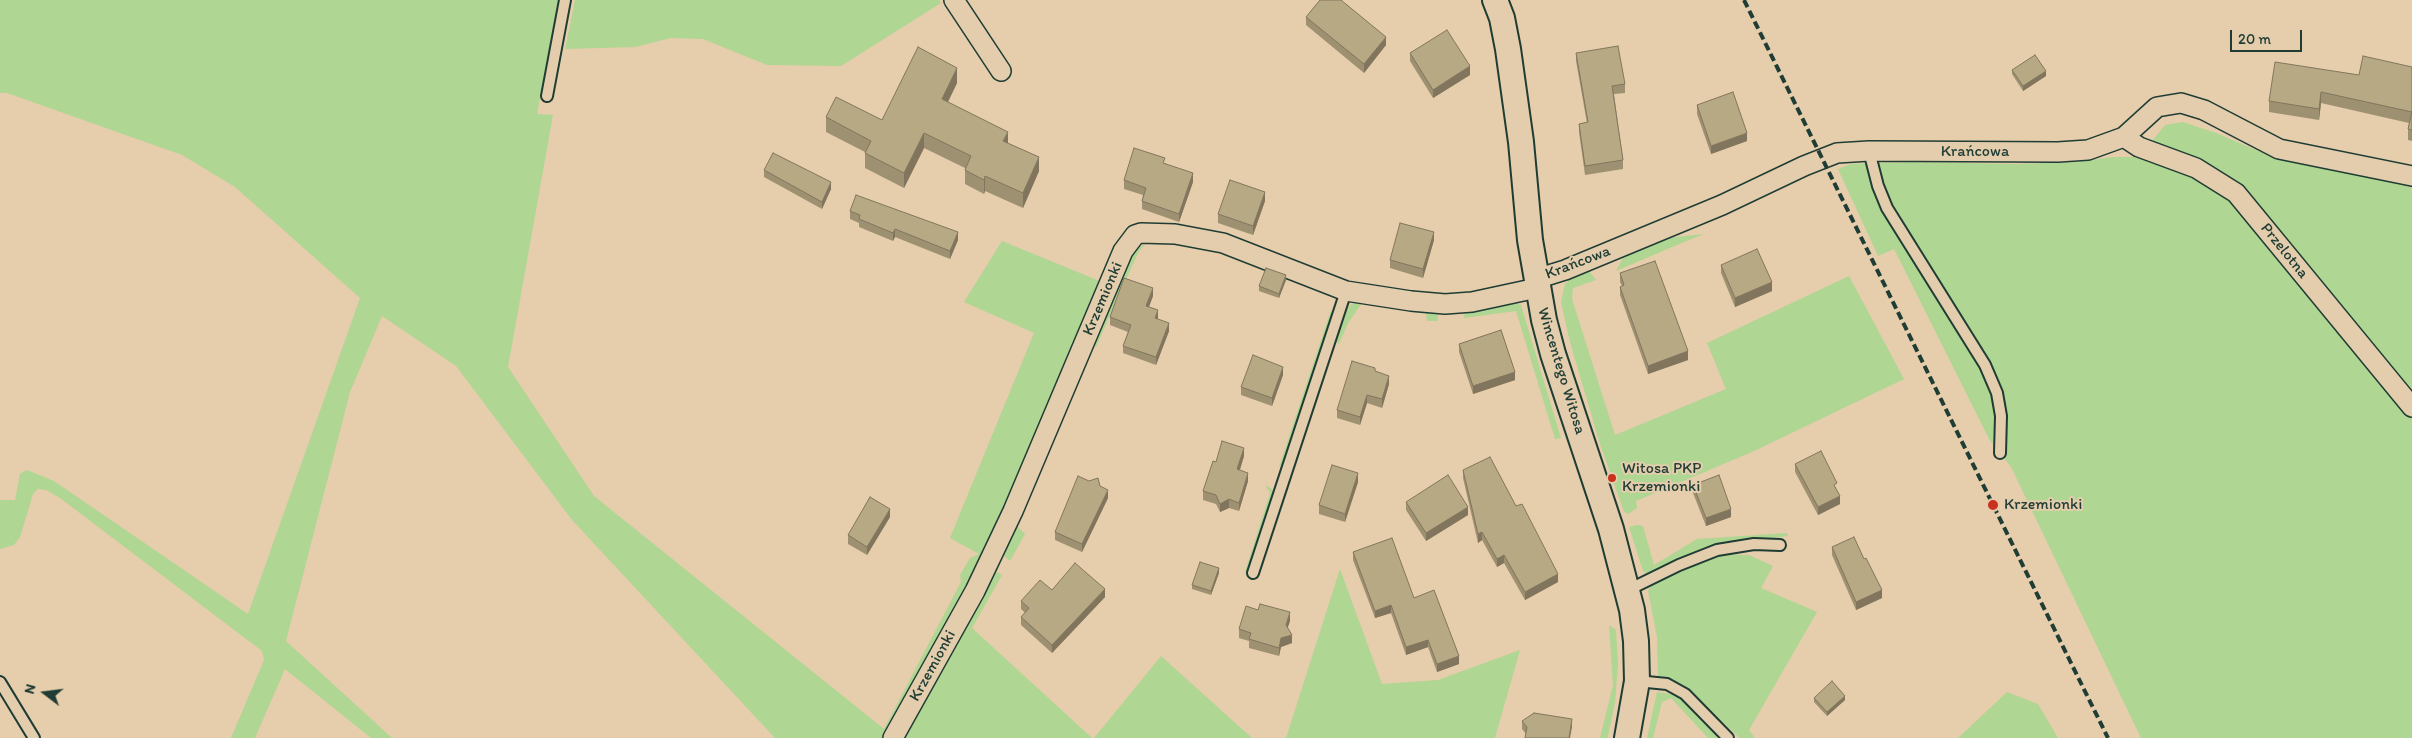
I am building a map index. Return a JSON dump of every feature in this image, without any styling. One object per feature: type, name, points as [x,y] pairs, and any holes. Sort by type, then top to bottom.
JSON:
[{"type":"street","points":[[954,0],[1001,71]]},
{"type":"street","name":"Wincentego Witosa","points":[[1494,0],[1502,18],[1508,49],[1537,284],[1553,354],[1611,529],[1628,590],[1636,641],[1637,681],[1627,738]]},
{"type":"street","name":"Krańcowa","points":[[1537,284],[1564,270],[1722,205],[1804,166],[1837,154],[1869,151],[2058,152],[2088,150],[2124,137],[2157,107],[2181,103],[2204,110],[2279,149],[2412,176]]},
{"type":"street","name":"Przelotna","points":[[2124,137],[2139,147],[2196,168],[2236,193],[2412,407]]},
{"type":"street","name":"Krzemionki","points":[[893,738],[979,582],[1013,511],[1128,241],[1141,233],[1202,238],[1247,251],[1346,291],[1411,301],[1445,304],[1480,300],[1537,284]]},
{"type":"lane","points":[[547,96],[566,0]]},
{"type":"lane","points":[[1869,151],[1878,186],[1887,208],[1985,365],[1997,393],[2001,416],[2000,454]]},
{"type":"lane","points":[[1253,573],[1346,291]]},
{"type":"lane","points":[[1628,590],[1679,565],[1717,550],[1754,544],[1780,545]]},
{"type":"lane","points":[[1637,681],[1667,684],[1685,694],[1728,738]]},
{"type":"lane","points":[[0,682],[34,738]]},
{"type":"green space","points":[[0,0],[558,0],[537,114],[553,115],[508,367],[594,496],[884,729],[961,582],[960,575],[970,558],[979,554],[950,538],[1034,333],[964,302],[1002,241],[1102,282],[999,524],[934,652],[886,738],[775,738],[572,520],[456,366],[382,316],[350,392],[286,641],[392,738],[371,738],[285,669],[255,738],[231,738],[264,660],[262,651],[60,498],[46,490],[38,489],[33,494],[20,537],[14,545],[0,549],[0,500],[15,500],[20,474],[27,470],[54,481],[248,614],[360,298],[235,187],[182,155],[7,93],[0,93]]},
{"type":"green space","points":[[575,0],[939,0],[941,3],[841,66],[767,65],[703,39],[671,38],[635,47],[565,49]]},
{"type":"green space","points":[[2183,122],[2216,133],[2277,159],[2412,187],[2412,396],[2248,195],[2157,148],[2152,141],[2165,125]]},
{"type":"green space","points":[[2113,157],[2133,157],[2194,174],[2233,197],[2412,416],[2412,738],[2141,738],[2011,467],[1989,439],[1894,249],[1878,256],[1838,169],[1851,164],[1912,162],[2014,164],[2077,162]]},
{"type":"green space","points":[[1704,234],[1616,271],[1624,256],[1667,238]]},
{"type":"green space","points":[[1145,244],[1138,253],[1096,347],[1092,345],[1125,264],[1136,249]]},
{"type":"green space","points":[[1589,271],[1596,280],[1573,288],[1572,299],[1615,435],[1726,389],[1707,343],[1849,276],[1904,379],[1752,452],[1636,501],[1637,508],[1628,514],[1624,512],[1599,441],[1570,342],[1561,302],[1565,284],[1572,277]]},
{"type":"green space","points":[[1359,301],[1437,311],[1438,321],[1427,321],[1426,314],[1362,303],[1348,323],[1339,344],[1335,341],[1347,311],[1350,305]]},
{"type":"green space","points":[[1516,303],[1521,305],[1561,438],[1555,439],[1516,311],[1464,318],[1465,311]]},
{"type":"green space","points":[[1331,310],[1332,316],[1283,463],[1279,467]]},
{"type":"green space","points":[[1265,485],[1272,489],[1274,496],[1249,573],[1245,572],[1270,493]]},
{"type":"green space","points":[[1017,519],[1020,519],[1017,526],[1025,534],[1010,561],[1004,556],[1003,550]]},
{"type":"green space","points":[[1643,526],[1654,565],[1697,539],[1787,533],[1788,536],[1707,547],[1647,574],[1643,571],[1629,527]]},
{"type":"green space","points":[[1716,554],[1749,555],[1773,566],[1761,588],[1817,612],[1749,730],[1755,738],[1740,738],[1685,688],[1675,682],[1658,680],[1657,637],[1648,591],[1651,586],[1683,568]]},
{"type":"green space","points":[[1340,569],[1382,684],[1438,680],[1520,650],[1495,738],[1286,738]]},
{"type":"green space","points":[[997,572],[1002,575],[972,628],[1092,738],[901,738],[992,574]]},
{"type":"green space","points":[[1609,625],[1616,630],[1618,664],[1615,703],[1608,738],[1600,738],[1613,685]]},
{"type":"green space","points":[[1161,656],[1252,738],[1094,738]]},
{"type":"green space","points":[[1657,692],[1670,694],[1681,699],[1722,738],[1708,738],[1671,698],[1662,702],[1653,738],[1647,738]]},
{"type":"green space","points":[[2007,692],[2038,704],[2058,738],[1958,738]]},
{"type":"building","points":[[1320,0],[1341,0],[1386,37],[1364,64],[1306,17]]},
{"type":"building","points":[[1447,30],[1470,66],[1433,90],[1410,53]]},
{"type":"building","points":[[1618,46],[1625,84],[1612,86],[1623,160],[1585,166],[1579,124],[1588,122],[1576,53]]},
{"type":"building","points":[[918,47],[957,68],[942,99],[1008,132],[1003,141],[1039,157],[1023,193],[985,176],[984,180],[965,170],[971,156],[924,133],[904,173],[865,153],[871,141],[826,117],[836,97],[882,120]]},
{"type":"building","points":[[2035,55],[2046,71],[2023,86],[2012,70]]},
{"type":"building","points":[[2363,56],[2412,67],[2412,112],[2321,92],[2319,109],[2269,101],[2275,62],[2359,75]]},
{"type":"building","points":[[1733,92],[1747,133],[1711,146],[1697,105]]},
{"type":"building","points":[[2412,112],[2412,130],[2408,129]]},
{"type":"building","points":[[1134,148],[1165,158],[1163,163],[1193,173],[1179,214],[1142,201],[1146,188],[1124,180]]},
{"type":"building","points":[[773,153],[831,182],[822,202],[764,170]]},
{"type":"building","points":[[1230,180],[1265,192],[1253,226],[1218,214]]},
{"type":"building","points":[[856,195],[958,232],[950,251],[895,229],[893,233],[859,219],[860,215],[850,211]]},
{"type":"building","points":[[1400,223],[1434,232],[1423,269],[1390,260]]},
{"type":"building","points":[[1757,249],[1772,282],[1735,298],[1721,265]]},
{"type":"building","points":[[1655,261],[1688,351],[1648,366],[1620,287],[1624,285],[1620,273]]},
{"type":"building","points":[[1266,268],[1286,275],[1279,294],[1259,286]]},
{"type":"building","points":[[1124,278],[1153,288],[1146,306],[1158,310],[1155,318],[1169,323],[1156,357],[1123,346],[1131,325],[1110,317]]},
{"type":"building","points":[[1501,330],[1515,372],[1473,386],[1459,344]]},
{"type":"building","points":[[1253,355],[1283,367],[1272,398],[1241,387]]},
{"type":"building","points":[[1352,361],[1375,368],[1375,371],[1389,376],[1382,399],[1367,395],[1360,417],[1337,410]]},
{"type":"building","points":[[1222,441],[1244,448],[1237,469],[1248,473],[1239,503],[1229,499],[1220,504],[1216,495],[1203,491],[1213,461],[1216,462]]},
{"type":"building","points":[[1821,451],[1837,483],[1834,485],[1840,496],[1818,507],[1795,464]]},
{"type":"building","points":[[1490,457],[1516,506],[1522,504],[1558,574],[1525,592],[1504,555],[1497,559],[1482,532],[1478,534],[1463,470]]},
{"type":"building","points":[[1332,465],[1358,473],[1345,514],[1319,505]]},
{"type":"building","points":[[1448,475],[1468,507],[1426,533],[1406,502]]},
{"type":"building","points":[[1719,475],[1731,509],[1706,518],[1693,485]]},
{"type":"building","points":[[1078,476],[1089,481],[1098,478],[1100,486],[1108,490],[1082,544],[1055,532]]},
{"type":"building","points":[[870,497],[890,509],[867,547],[848,535]]},
{"type":"building","points":[[1854,537],[1882,590],[1856,602],[1832,547]]},
{"type":"building","points":[[1392,538],[1414,598],[1434,590],[1459,656],[1437,664],[1428,640],[1406,647],[1391,605],[1375,611],[1353,552]]},
{"type":"building","points":[[1200,562],[1219,568],[1211,591],[1192,585]]},
{"type":"building","points":[[1075,563],[1105,589],[1052,645],[1021,617],[1029,608],[1021,601],[1040,580],[1052,590]]},
{"type":"building","points":[[1260,604],[1290,612],[1286,625],[1292,635],[1281,638],[1279,648],[1249,639],[1251,633],[1239,629],[1246,606],[1258,610]]},
{"type":"building","points":[[1832,681],[1845,696],[1827,712],[1814,698]]},
{"type":"building","points":[[1534,713],[1572,719],[1569,738],[1525,738],[1527,727],[1522,721]]},
{"type":"railway","points":[[1744,0],[2108,738]]},
{"type":"place","name":"Witosa PKP Krzemionki","points":[[1612,478]]},
{"type":"place","name":"Krzemionki","points":[[1993,505]]}]
